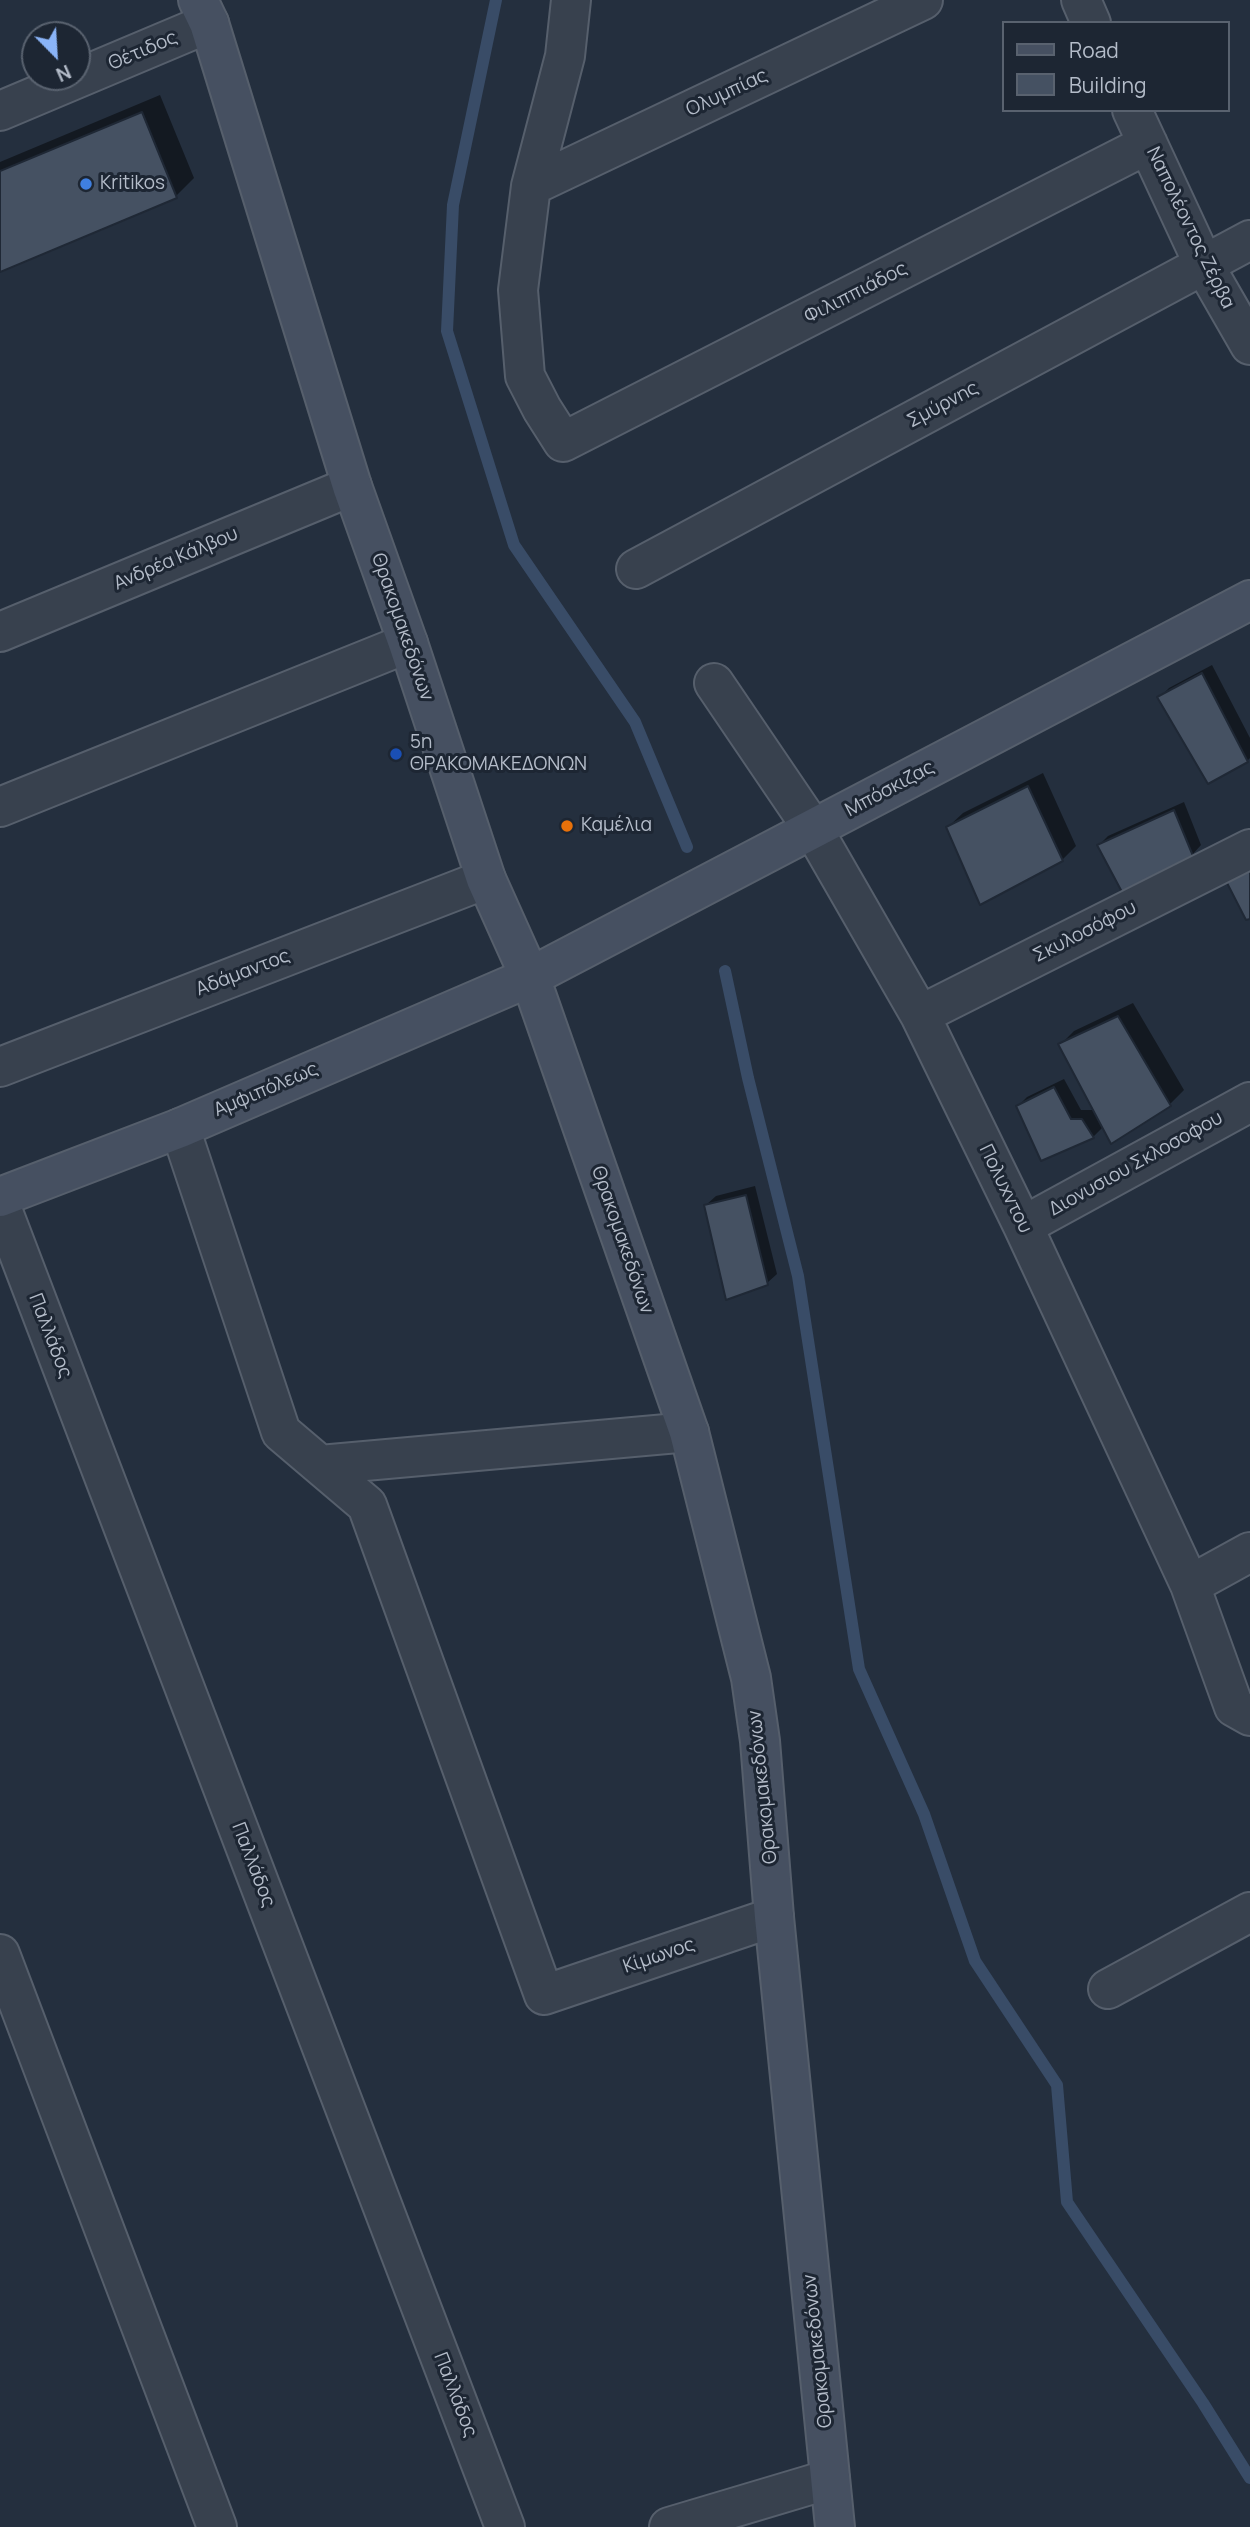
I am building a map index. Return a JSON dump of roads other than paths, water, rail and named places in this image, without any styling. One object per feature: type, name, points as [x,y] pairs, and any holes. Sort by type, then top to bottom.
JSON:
[{"type":"main road","name":"Θρακομακεδόνων","points":[[204,12],[352,486],[408,643],[486,879],[530,977],[689,1432],[751,1678],[761,1741],[774,1917],[835,2527]]},
{"type":"main road","name":"Μπόσκιζας","points":[[530,977],[1250,600]]},
{"type":"main road","name":"Αμφιπόλεως","points":[[0,1198],[180,1128],[530,977]]},
{"type":"street","points":[[531,186],[565,56],[570,0]]},
{"type":"street","name":"Ολυμπίας","points":[[531,186],[923,0]]},
{"type":"street","points":[[1081,0],[1090,21]]},
{"type":"street","name":"Θέτιδος","points":[[0,111],[204,12]]},
{"type":"street","name":"Ναπολέοντος Ζέρβα","points":[[1133,112],[1204,265],[1250,345]]},
{"type":"street","name":"Φιλιππιάδος","points":[[531,186],[518,290],[525,376],[542,409],[564,442],[1148,144]]},
{"type":"street","name":"Σμύρνης","points":[[636,569],[1250,240]]},
{"type":"street","name":"Ανδρέα Κάλβου","points":[[0,632],[352,486]]},
{"type":"street","points":[[0,807],[408,643]]},
{"type":"street","name":"Πολυχντου","points":[[714,683],[813,829],[920,1015],[1023,1226],[1190,1585],[1234,1707],[1250,1716]]},
{"type":"street","name":"Σκυλοσόφου","points":[[920,1015],[1250,849]]},
{"type":"street","name":"Αδάμαντος","points":[[0,1067],[486,879]]},
{"type":"street","name":"Διονυσιου Σκλοσοφου","points":[[1023,1226],[1250,1102]]},
{"type":"street","points":[[180,1128],[281,1432],[320,1465],[689,1432]]},
{"type":"street","name":"Παλλάδος","points":[[0,1204],[505,2527]]},
{"type":"street","name":"Κίμωνος","points":[[320,1465],[366,1504],[544,1995],[774,1917]]},
{"type":"street","points":[[1190,1585],[1250,1552]]},
{"type":"street","points":[[1108,1989],[1250,1912]]},
{"type":"street","points":[[0,1954],[217,2527]]},
{"type":"street","points":[[669,2527],[830,2479]]},
{"type":"waterway","points":[[496,0],[453,205],[447,331],[514,545],[635,722],[687,847]]},
{"type":"waterway","points":[[725,971],[748,1078],[798,1276],[859,1669],[924,1814],[975,1961],[1057,2085],[1067,2202],[1203,2403],[1250,2478]]},
{"type":"place","name":"Kritikos","points":[[86,184]]},
{"type":"place","name":"5η ΘΡΑΚΟΜΑΚΕΔΟΝΩΝ","points":[[396,754]]},
{"type":"place","name":"Καμέλια","points":[[567,826]]}]
